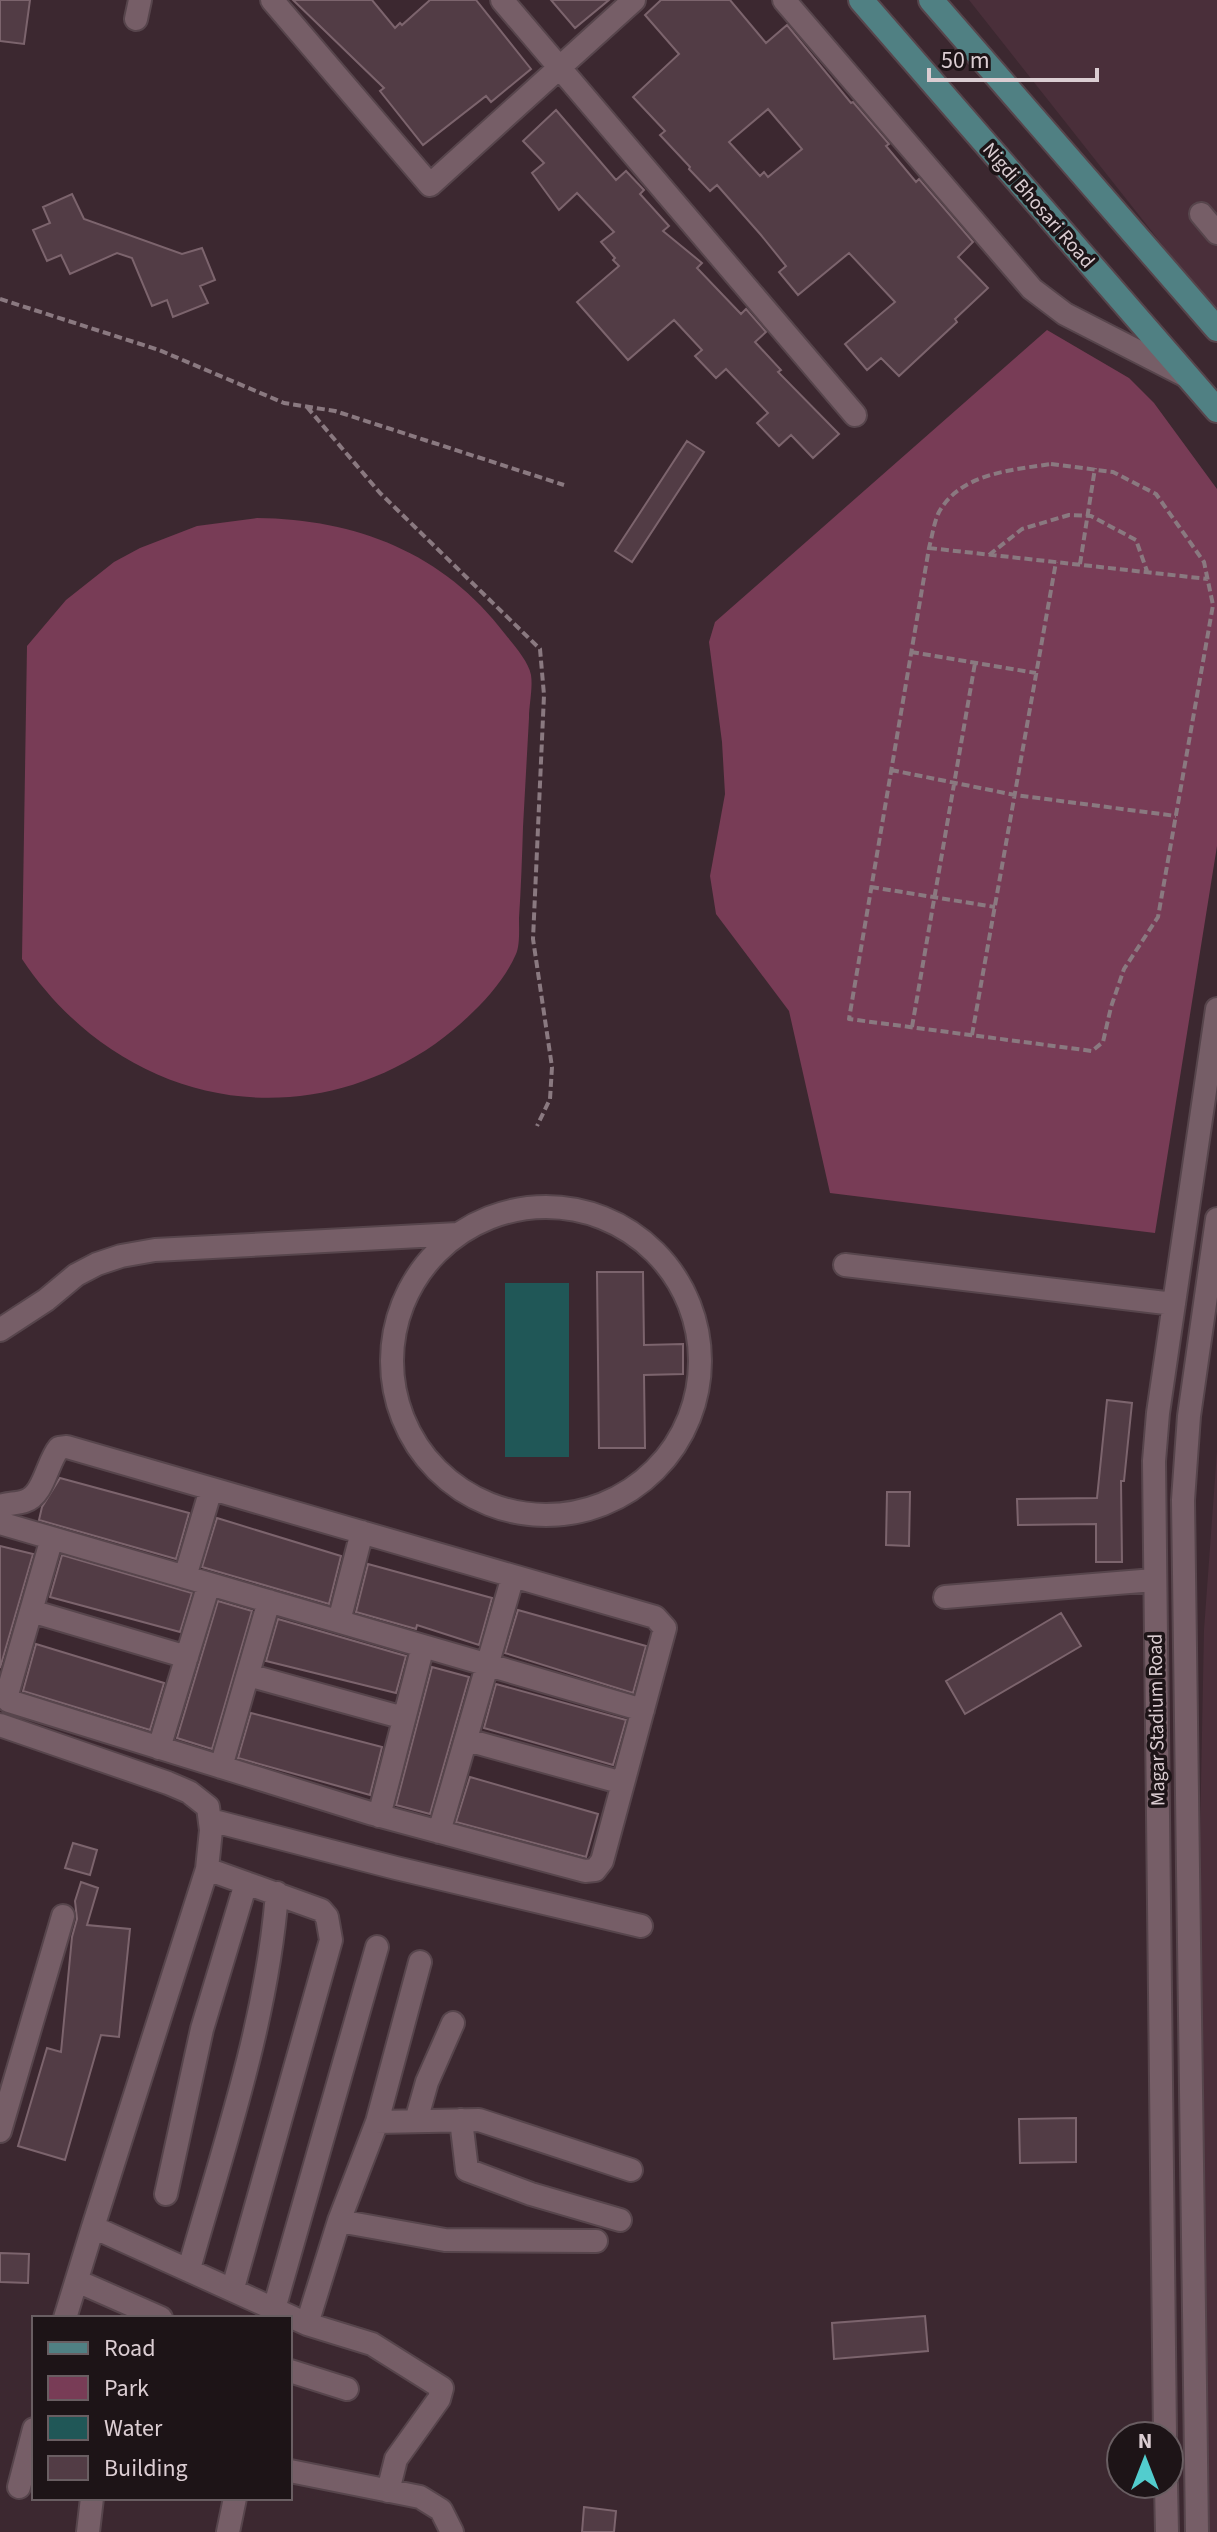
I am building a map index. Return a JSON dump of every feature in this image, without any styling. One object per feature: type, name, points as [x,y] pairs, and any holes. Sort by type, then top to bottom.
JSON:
[{"type":"main road","name":"Nigdi Bhosari Road","points":[[861,0],[1217,410]]},
{"type":"main road","points":[[931,0],[1217,329]]},
{"type":"street","points":[[272,0],[430,185],[634,0]]},
{"type":"street","points":[[502,0],[855,415]]},
{"type":"street","points":[[784,0],[1032,289],[1065,314],[1190,379]]},
{"type":"street","points":[[1201,214],[1217,233]]},
{"type":"street","name":"Magar Stadium Road","points":[[1165,2420],[1154,1461],[1217,1009]]},
{"type":"street","points":[[0,1330],[46,1300],[76,1275],[121,1256],[155,1250],[458,1234],[508,1212],[536,1208],[577,1212],[616,1225],[660,1258],[677,1280],[689,1304],[697,1331],[700,1358],[698,1386],[680,1438],[664,1460],[622,1495],[596,1507],[569,1513],[542,1515],[514,1512],[488,1504],[463,1491],[441,1474],[408,1431],[392,1378],[396,1323],[405,1298],[419,1274],[458,1234]]},
{"type":"street","name":"Magar Stadium Road","points":[[1197,2532],[1183,1500],[1189,1416],[1212,1290],[1217,1219]]},
{"type":"street","points":[[1181,1255],[1212,1290]]},
{"type":"street","points":[[845,1265],[1174,1304]]},
{"type":"street","points":[[0,1506],[27,1501],[37,1494],[51,1457],[59,1448],[67,1447],[662,1621],[665,1628],[602,1861],[595,1870],[585,1871],[379,1816],[9,1701],[8,1691],[52,1538]]},
{"type":"street","points":[[185,1577],[211,1489]]},
{"type":"street","points":[[0,1523],[643,1710]]},
{"type":"street","points":[[339,1621],[362,1532]]},
{"type":"street","points":[[439,1832],[513,1576]]},
{"type":"street","points":[[945,1597],[1154,1580]]},
{"type":"street","points":[[159,1748],[209,1584]]},
{"type":"street","points":[[221,1767],[269,1601]]},
{"type":"street","points":[[31,1611],[187,1657]]},
{"type":"street","points":[[379,1816],[423,1646]]},
{"type":"street","points":[[248,1675],[404,1718]]},
{"type":"street","points":[[0,1725],[189,1792],[208,1807],[210,1820],[207,1869],[66,2316]]},
{"type":"street","points":[[467,1740],[623,1783]]},
{"type":"street","points":[[210,1820],[410,1872],[641,1926]]},
{"type":"street","points":[[207,1869],[321,1910],[327,1917],[331,1940],[233,2288]]},
{"type":"street","points":[[166,2194],[202,2029],[246,1883]]},
{"type":"street","points":[[189,2269],[253,2047],[272,1952],[277,1893]]},
{"type":"street","points":[[0,2131],[63,1916]]},
{"type":"street","points":[[93,2227],[233,2288],[273,2313],[377,1947]]},
{"type":"street","points":[[307,2324],[339,2221],[377,2122],[420,1962]]},
{"type":"street","points":[[416,2121],[427,2082],[453,2023]]},
{"type":"street","points":[[461,2120],[467,2170],[531,2194],[620,2220]]},
{"type":"street","points":[[377,2122],[479,2120],[631,2170]]},
{"type":"street","points":[[339,2221],[445,2240],[596,2241]]},
{"type":"street","points":[[77,2281],[156,2316]]},
{"type":"street","points":[[292,2319],[372,2344],[442,2388],[439,2399],[396,2459],[388,2491]]},
{"type":"street","points":[[292,2372],[347,2389]]},
{"type":"street","points":[[18,2487],[32,2436]]},
{"type":"street","points":[[292,2471],[428,2501],[441,2510],[452,2532]]},
{"type":"street","points":[[88,2532],[92,2500]]},
{"type":"street","points":[[228,2532],[235,2500]]},
{"type":"street","points":[[1166,2500],[1167,2532]]},
{"type":"path","points":[[0,299],[159,350],[284,403],[335,411],[564,485]]},
{"type":"path","points":[[307,407],[380,493],[540,649],[544,695],[533,939],[552,1067],[550,1099],[537,1126]]},
{"type":"path","points":[[1051,464],[1095,468],[1113,472],[1156,494],[1204,562],[1215,605],[1158,917],[1124,969],[1103,1042],[1092,1051],[849,1019],[929,548],[939,512],[959,488],[997,472],[1051,464]]},
{"type":"path","points":[[1080,565],[1095,468]]},
{"type":"path","points":[[989,555],[1022,529],[1069,515],[1086,516],[1136,540],[1148,572]]},
{"type":"path","points":[[929,548],[1208,579]]},
{"type":"path","points":[[972,1035],[1056,562]]},
{"type":"path","points":[[911,652],[1036,673]]},
{"type":"path","points":[[912,1027],[975,663]]},
{"type":"path","points":[[891,770],[1015,795],[1176,816]]},
{"type":"path","points":[[871,887],[995,907]]},
{"type":"shaded area","points":[[969,0],[1217,0],[1217,314]]},
{"type":"shaded area","points":[[1217,1451],[1217,2532],[1199,2532],[1189,2403],[1204,1630]]},
{"type":"green space","points":[[1047,330],[1129,378],[1154,403],[1217,489],[1217,846],[1155,1233],[830,1193],[789,1011],[716,914],[710,876],[725,794],[722,742],[709,642],[715,622]]},
{"type":"green space","points":[[257,518],[329,525],[395,546],[426,562],[481,606],[521,654],[530,670],[531,680],[519,942],[516,954],[501,980],[458,1026],[435,1044],[380,1075],[323,1092],[266,1098],[210,1092],[156,1074],[106,1046],[61,1007],[22,959],[27,646],[66,600],[114,562],[140,548],[197,526]]},
{"type":"water","points":[[505,1283],[569,1283],[569,1457],[505,1457]]},
{"type":"building","points":[[0,0],[30,0],[24,44],[0,41]]},
{"type":"building","points":[[293,0],[372,0],[395,28],[430,0],[476,0],[531,69],[491,102],[486,96],[423,145],[380,91],[384,88]]},
{"type":"building","points":[[551,0],[609,0],[575,28]]},
{"type":"building","points":[[661,0],[730,0],[766,43],[787,25],[889,144],[886,146],[916,182],[919,179],[973,242],[958,257],[988,288],[899,376],[881,358],[867,370],[845,344],[895,302],[849,253],[798,295],[779,272],[786,266],[761,235],[717,185],[710,191],[689,169],[660,135],[665,131],[633,97],[679,54],[645,15]],"holes":[[[768,109],[802,149],[768,177],[764,172],[760,176],[729,142]]]},
{"type":"building","points":[[556,110],[616,180],[626,171],[644,190],[640,194],[669,226],[663,231],[702,263],[697,268],[741,314],[746,309],[766,332],[755,342],[781,370],[778,372],[839,434],[813,458],[791,435],[779,446],[757,423],[768,413],[726,369],[716,378],[695,356],[702,350],[674,320],[628,360],[577,302],[619,266],[601,242],[614,232],[577,193],[559,210],[532,173],[544,163],[523,141]]},
{"type":"building","points":[[72,194],[84,219],[182,254],[202,248],[215,280],[200,286],[208,303],[173,317],[167,300],[152,306],[132,258],[117,253],[70,274],[61,255],[47,261],[33,230],[50,223],[43,207]]},
{"type":"building","points":[[687,441],[704,452],[632,562],[615,551]]},
{"type":"building","points":[[597,1272],[643,1272],[644,1345],[683,1344],[683,1374],[644,1375],[645,1448],[599,1448]]},
{"type":"building","points":[[1107,1400],[1132,1403],[1124,1481],[1121,1481],[1122,1562],[1096,1562],[1096,1524],[1018,1525],[1017,1499],[1097,1498]]},
{"type":"building","points":[[60,1478],[189,1513],[176,1559],[39,1520],[42,1507]]},
{"type":"building","points":[[887,1492],[910,1492],[909,1546],[886,1545]]},
{"type":"building","points":[[217,1518],[341,1556],[329,1604],[202,1567]]},
{"type":"building","points":[[0,1546],[33,1554],[0,1668]]},
{"type":"building","points":[[62,1555],[192,1593],[180,1632],[50,1597]]},
{"type":"building","points":[[368,1564],[492,1598],[479,1645],[417,1625],[416,1629],[356,1612]]},
{"type":"building","points":[[218,1601],[252,1611],[212,1749],[177,1738]]},
{"type":"building","points":[[518,1610],[646,1646],[633,1693],[505,1653]]},
{"type":"building","points":[[1061,1613],[1081,1646],[965,1714],[946,1681]]},
{"type":"building","points":[[278,1619],[406,1656],[396,1693],[266,1661]]},
{"type":"building","points":[[36,1644],[164,1683],[150,1730],[23,1691]]},
{"type":"building","points":[[432,1667],[469,1677],[430,1814],[396,1805]]},
{"type":"building","points":[[496,1684],[626,1720],[613,1765],[484,1728]]},
{"type":"building","points":[[251,1713],[382,1747],[370,1795],[238,1758]]},
{"type":"building","points":[[470,1777],[598,1814],[586,1857],[456,1822]]},
{"type":"building","points":[[73,1843],[97,1850],[90,1875],[65,1868]]},
{"type":"building","points":[[81,1882],[98,1888],[87,1925],[130,1929],[119,2037],[101,2035],[65,2160],[18,2146],[47,2048],[61,2052],[72,1937],[77,1919],[75,1901]]},
{"type":"building","points":[[1076,2118],[1076,2162],[1020,2163],[1019,2119]]},
{"type":"building","points":[[0,2253],[29,2254],[28,2283],[0,2282]]},
{"type":"building","points":[[925,2316],[928,2351],[834,2359],[832,2323]]},
{"type":"building","points":[[584,2507],[616,2511],[614,2532],[582,2532]]}]
